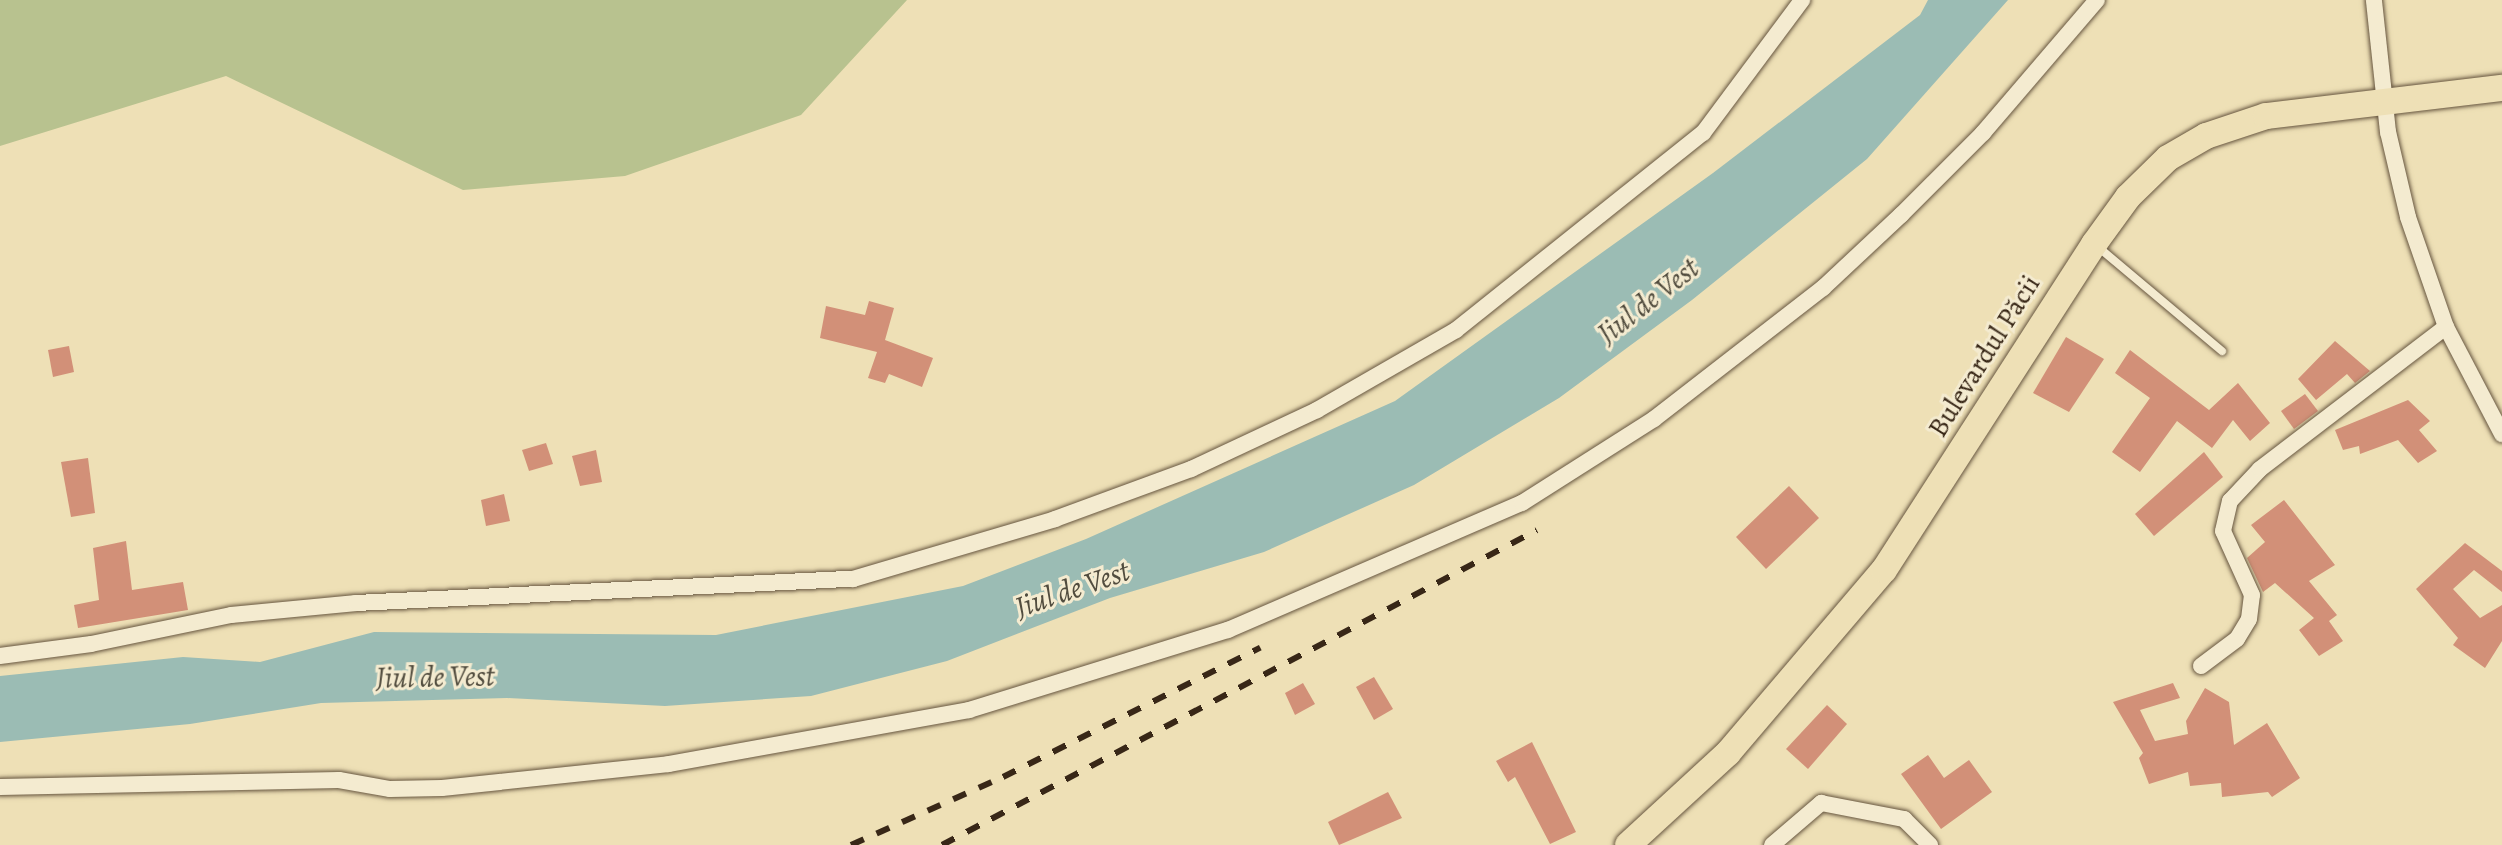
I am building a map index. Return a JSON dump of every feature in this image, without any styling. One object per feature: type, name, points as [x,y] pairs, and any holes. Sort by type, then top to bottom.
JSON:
[{"type":"main road","name":"Bulevardul Păcii","points":[[1628,845],[1728,753],[1884,570],[2094,244],[2148,176],[2206,136],[2266,116],[2502,88]]},
{"type":"street","points":[[0,656],[78,647],[231,615],[340,605],[853,579],[1068,514],[1191,469],[1303,416],[1456,330],[1703,133],[1802,0]]},
{"type":"street","points":[[0,787],[339,780],[390,789],[442,788],[669,764],[969,710],[1228,630],[1522,503],[1654,419],[1823,288],[1901,215],[1983,133],[2097,0]]},
{"type":"street","points":[[2374,0],[2384,100],[2408,217],[2446,327],[2502,434]]},
{"type":"street","points":[[2201,666],[2237,639],[2249,619],[2252,595],[2223,531],[2230,501],[2239,487],[2446,327]]},
{"type":"street","points":[[1772,845],[1821,803],[1904,819],[1930,845]]},
{"type":"lane","points":[[2094,244],[2222,351]]},
{"type":"green space","points":[[0,0],[907,0],[801,115],[625,176],[463,190],[226,76],[0,146]]},
{"type":"water","name":"Jiul de Vest","points":[[1928,0],[2008,0],[1867,159],[1692,300],[1559,398],[1414,485],[1264,552],[1110,598],[947,661],[811,696],[665,706],[507,698],[321,703],[190,724],[0,742],[0,676],[183,657],[260,662],[374,632],[716,635],[963,586],[1086,539],[1395,401],[1713,173],[1920,15]]},
{"type":"building","points":[[869,301],[894,308],[885,340],[933,358],[922,387],[889,374],[885,383],[868,378],[877,352],[820,338],[826,306],[865,315]]},
{"type":"building","points":[[2066,337],[2104,359],[2069,412],[2033,393]]},
{"type":"building","points":[[2335,341],[2370,371],[2355,383],[2347,374],[2316,400],[2298,379]]},
{"type":"building","points":[[69,346],[74,372],[53,377],[48,350]]},
{"type":"building","points":[[2130,350],[2209,410],[2238,383],[2270,423],[2250,441],[2233,420],[2212,448],[2177,421],[2140,472],[2112,452],[2150,398],[2115,373]]},
{"type":"building","points":[[2305,394],[2318,411],[2294,429],[2281,411]]},
{"type":"building","points":[[2408,400],[2430,421],[2419,430],[2437,451],[2418,463],[2398,440],[2360,454],[2359,446],[2343,450],[2335,430]]},
{"type":"building","points":[[546,443],[553,464],[529,471],[522,450]]},
{"type":"building","points":[[596,450],[602,482],[580,486],[572,456]]},
{"type":"building","points":[[2204,452],[2223,477],[2154,536],[2135,514]]},
{"type":"building","points":[[88,458],[95,513],[71,517],[61,462]]},
{"type":"building","points":[[1789,486],[1819,518],[1766,569],[1736,537]]},
{"type":"building","points":[[504,494],[510,521],[486,526],[481,500]]},
{"type":"building","points":[[2284,500],[2335,565],[2309,581],[2337,615],[2329,621],[2343,641],[2319,656],[2299,630],[2314,618],[2275,583],[2263,592],[2247,558],[2265,542],[2251,525]]},
{"type":"building","points":[[126,541],[132,590],[183,582],[188,610],[78,628],[74,605],[99,600],[93,548]]},
{"type":"building","points":[[2465,543],[2502,571],[2502,592],[2474,570],[2453,589],[2480,618],[2502,605],[2502,641],[2485,668],[2453,645],[2458,638],[2416,589]]},
{"type":"building","points":[[1374,677],[1393,709],[1374,720],[1356,687]]},
{"type":"building","points":[[1303,683],[1315,704],[1295,715],[1285,693]]},
{"type":"building","points":[[2173,683],[2180,698],[2140,710],[2155,741],[2188,734],[2186,721],[2205,688],[2229,702],[2234,745],[2267,723],[2300,778],[2272,797],[2268,792],[2222,797],[2221,783],[2190,786],[2188,772],[2149,784],[2139,758],[2143,753],[2113,702]]},
{"type":"building","points":[[1827,705],[1847,724],[1808,769],[1786,749]]},
{"type":"building","points":[[1532,742],[1576,832],[1550,844],[1515,777],[1508,782],[1496,761]]},
{"type":"building","points":[[1928,755],[1944,778],[1969,760],[1992,792],[1941,829],[1901,774]]},
{"type":"building","points":[[1388,792],[1402,818],[1339,845],[1328,822]]},
{"type":"railway","points":[[942,845],[1537,530]]},
{"type":"railway","points":[[851,845],[1003,777],[1260,648]]}]
